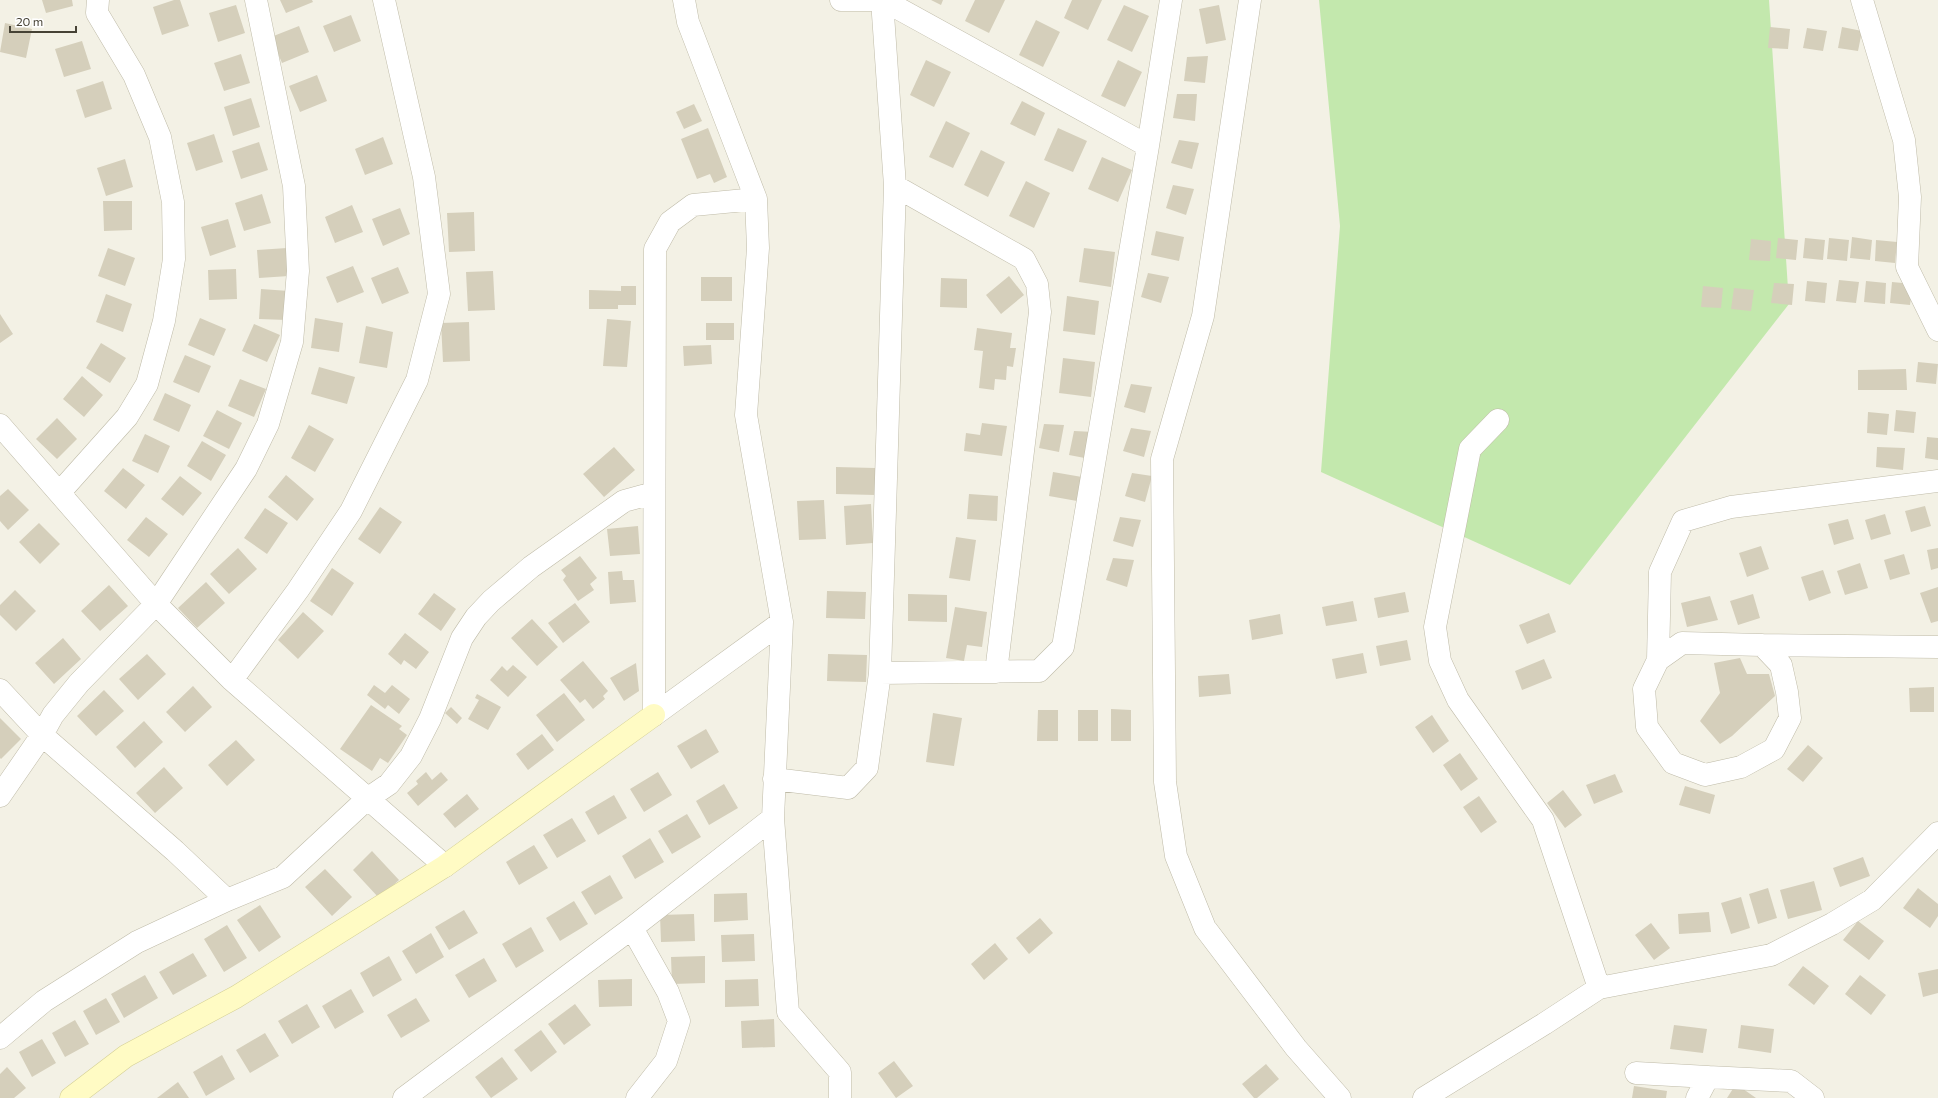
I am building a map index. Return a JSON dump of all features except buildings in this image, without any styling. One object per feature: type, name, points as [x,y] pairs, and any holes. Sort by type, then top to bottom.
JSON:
[{"type":"street","points":[[60,492],[127,417],[147,384],[164,322],[174,259],[173,202],[160,137],[134,76],[97,13],[98,0]]},
{"type":"street","points":[[0,796],[42,735],[53,715],[79,683],[156,604],[246,469],[268,424],[292,342],[298,271],[294,186],[256,0]]},
{"type":"street","points":[[232,680],[298,590],[351,511],[417,380],[439,294],[424,177],[384,0]]},
{"type":"street","points":[[684,0],[688,22],[756,199],[758,248],[746,415],[782,622],[772,818],[788,1012],[840,1072],[840,1098]]},
{"type":"street","points":[[841,0],[879,0]]},
{"type":"street","points":[[882,0],[1148,146]]},
{"type":"street","points":[[774,779],[848,788],[867,768],[880,673],[895,186],[882,0]]},
{"type":"street","points":[[1250,0],[1203,316],[1162,459],[1165,782],[1176,856],[1205,928],[1296,1048],[1340,1098]]},
{"type":"street","points":[[1862,0],[1904,140],[1910,197],[1907,267],[1938,330]]},
{"type":"street","points":[[880,673],[1039,671],[1063,647],[1148,146],[1169,1]]},
{"type":"street","points":[[895,186],[1024,259],[1037,284],[1040,312],[996,672]]},
{"type":"street","points":[[654,715],[655,249],[670,222],[693,205],[756,199]]},
{"type":"street","points":[[1498,420],[1470,449],[1435,627],[1440,661],[1458,700],[1543,820],[1599,988]]},
{"type":"street","points":[[0,425],[60,492],[156,604],[232,680],[445,866]]},
{"type":"street","points":[[1762,645],[1781,666],[1787,692],[1790,718],[1774,749],[1741,767],[1705,775],[1674,763],[1647,727],[1644,690],[1658,660],[1660,572],[1683,521],[1731,507],[1938,481]]},
{"type":"street","points":[[0,1038],[44,1001],[137,942],[283,876],[367,799],[389,784],[411,756],[430,719],[462,638],[476,617],[491,600],[531,566],[624,501],[654,493]]},
{"type":"street","points":[[71,1098],[126,1056],[236,997],[445,866],[782,622]]},
{"type":"street","points":[[1658,660],[1682,644],[1938,647]]},
{"type":"street","points":[[0,690],[42,735],[175,851],[227,900]]},
{"type":"street","points":[[404,1098],[632,928],[772,818]]},
{"type":"street","points":[[1424,1098],[1544,1024],[1599,988],[1771,955],[1832,924],[1872,900],[1938,833]]},
{"type":"street","points":[[632,928],[668,992],[679,1021],[666,1061],[637,1098]]},
{"type":"street","points":[[1636,1073],[1708,1078],[1791,1081],[1813,1098]]},
{"type":"street","points":[[1697,1098],[1708,1078]]},
{"type":"green space","points":[[1319,0],[1769,0],[1789,304],[1570,585],[1321,472],[1340,226]]}]
